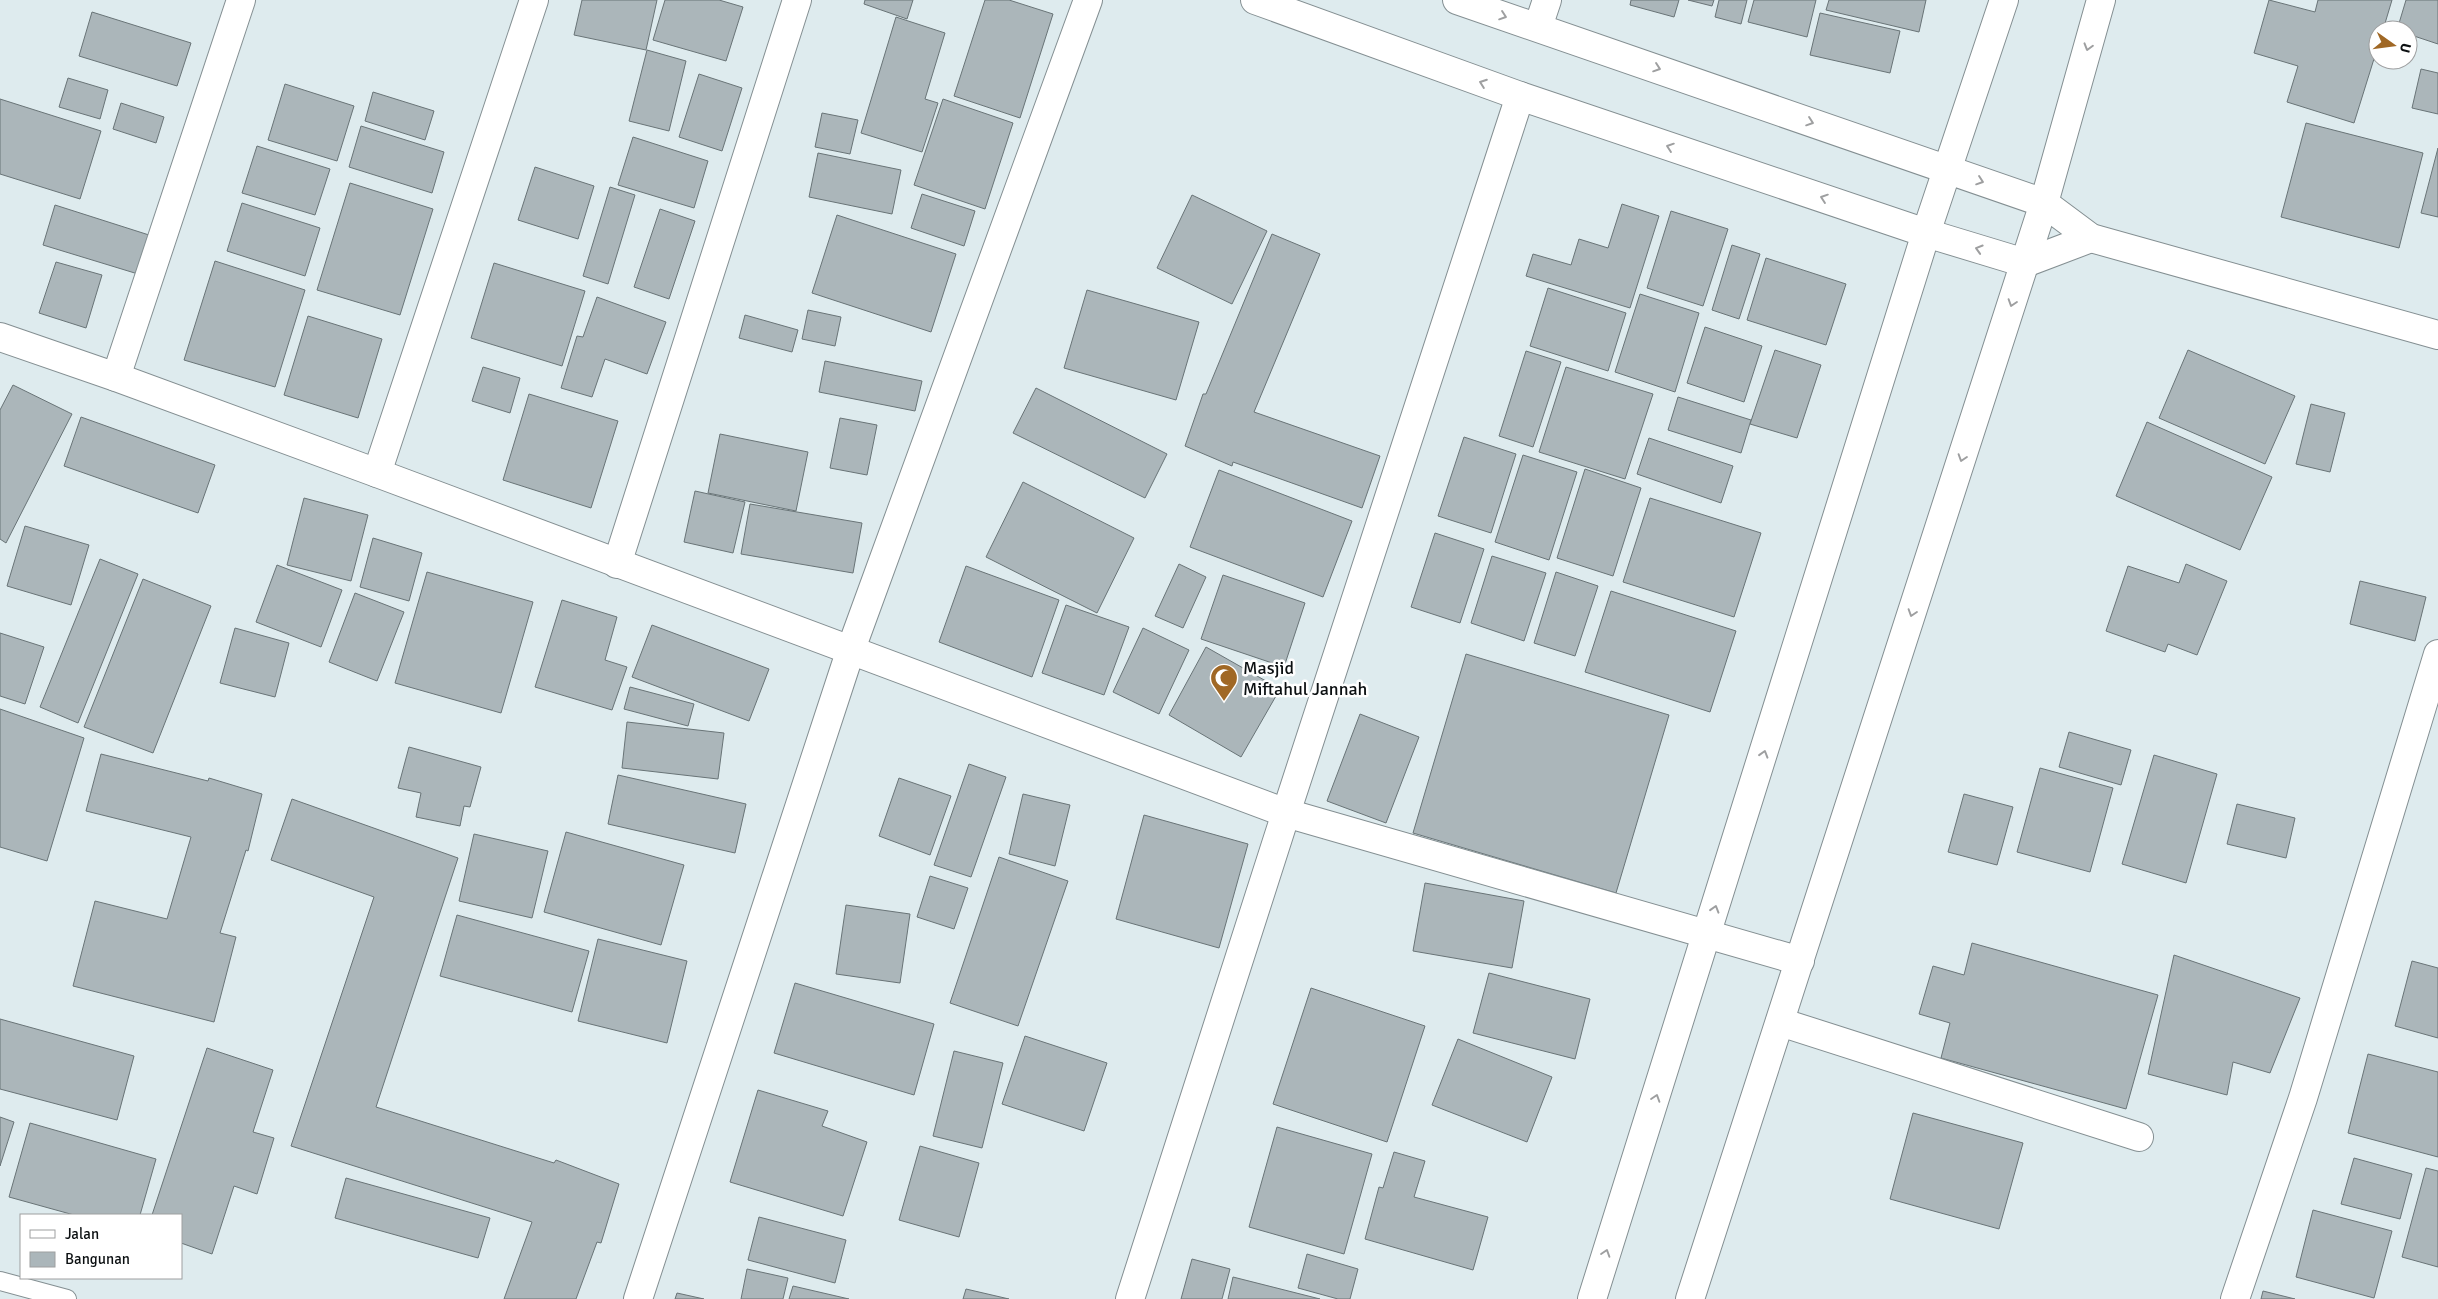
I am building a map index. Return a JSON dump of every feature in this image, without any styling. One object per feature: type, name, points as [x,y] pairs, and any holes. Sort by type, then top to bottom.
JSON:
[{"type":"street","points":[[116,377],[241,0]]},
{"type":"street","points":[[377,473],[534,0]]},
{"type":"street","points":[[617,564],[797,0]]},
{"type":"street","points":[[638,1299],[851,649],[1088,0]]},
{"type":"street","points":[[1255,0],[1520,96],[1926,233],[2025,263],[2091,238]]},
{"type":"street","points":[[1457,0],[2044,204],[2091,238],[2438,335]]},
{"type":"street","points":[[1538,27],[1547,0]]},
{"type":"street","points":[[1592,1299],[1926,233],[2004,0]]},
{"type":"street","points":[[1690,1299],[2044,204],[2101,0]]},
{"type":"street","points":[[1130,1299],[1520,96]]},
{"type":"street","points":[[0,337],[116,377],[377,473],[1286,813],[1800,962]]},
{"type":"street","points":[[2235,1299],[2303,1098],[2438,654]]},
{"type":"street","points":[[1780,1022],[2139,1138]]},
{"type":"lane","points":[[0,1281],[67,1299]]},
{"type":"building","points":[[582,0],[657,0],[646,50],[574,35]]},
{"type":"building","points":[[665,0],[719,0],[743,7],[726,61],[653,40]]},
{"type":"building","points":[[865,0],[913,0],[907,19],[864,4]]},
{"type":"building","points":[[985,0],[1009,0],[1053,14],[1020,118],[954,96]]},
{"type":"building","points":[[1631,0],[1679,0],[1674,17],[1630,5]]},
{"type":"building","points":[[1688,0],[1714,0],[1712,6]]},
{"type":"building","points":[[1719,0],[1747,0],[1741,24],[1715,17]]},
{"type":"building","points":[[1754,0],[1816,0],[1807,37],[1748,22]]},
{"type":"building","points":[[1829,0],[1926,0],[1919,32],[1826,10]]},
{"type":"building","points":[[2269,0],[2315,12],[2318,0],[2392,0],[2386,20],[2368,20],[2368,70],[2371,70],[2354,123],[2287,102],[2298,66],[2254,53]]},
{"type":"building","points":[[2406,0],[2438,0],[2438,44],[2418,37],[2418,20],[2400,20]]},
{"type":"building","points":[[92,12],[191,43],[177,86],[79,56]]},
{"type":"building","points":[[1820,13],[1900,31],[1890,73],[1810,55]]},
{"type":"building","points":[[896,17],[945,33],[925,99],[938,103],[922,152],[861,133]]},
{"type":"building","points":[[647,50],[686,61],[669,131],[629,121]]},
{"type":"building","points":[[2421,69],[2438,73],[2438,114],[2412,108]]},
{"type":"building","points":[[699,74],[742,88],[722,151],[679,137]]},
{"type":"building","points":[[68,78],[108,90],[100,119],[59,107]]},
{"type":"building","points":[[285,84],[354,106],[337,161],[268,140]]},
{"type":"building","points":[[373,92],[434,111],[425,140],[365,121]]},
{"type":"building","points":[[0,99],[101,131],[80,199],[0,174]]},
{"type":"building","points":[[943,99],[1013,123],[985,209],[914,185]]},
{"type":"building","points":[[121,103],[164,117],[156,143],[113,129]]},
{"type":"building","points":[[822,113],[858,120],[850,154],[815,147]]},
{"type":"building","points":[[2306,123],[2423,153],[2399,248],[2281,217]]},
{"type":"building","points":[[361,126],[444,152],[432,193],[349,167]]},
{"type":"building","points":[[633,137],[708,161],[694,208],[618,185]]},
{"type":"building","points":[[257,146],[330,169],[315,215],[242,193]]},
{"type":"building","points":[[2438,148],[2438,217],[2421,213]]},
{"type":"building","points":[[818,153],[901,170],[892,214],[809,197]]},
{"type":"building","points":[[535,167],[594,186],[578,239],[518,220]]},
{"type":"building","points":[[350,183],[433,209],[400,315],[317,290]]},
{"type":"building","points":[[610,187],[635,195],[608,284],[583,276]]},
{"type":"building","points":[[922,194],[975,211],[964,246],[911,228]]},
{"type":"building","points":[[1192,195],[1267,231],[1232,304],[1157,268]]},
{"type":"building","points":[[242,203],[320,228],[305,276],[227,251]]},
{"type":"building","points":[[1622,204],[1659,216],[1630,308],[1526,276],[1533,254],[1571,265],[1579,239],[1608,248]]},
{"type":"building","points":[[55,205],[149,235],[138,274],[43,245]]},
{"type":"building","points":[[660,209],[695,221],[669,299],[634,287]]},
{"type":"building","points":[[1671,211],[1728,229],[1703,306],[1647,288]]},
{"type":"building","points":[[837,215],[956,254],[931,332],[812,293]]},
{"type":"building","points":[[1272,234],[1320,254],[1254,412],[1380,456],[1362,508],[1233,462],[1232,466],[1185,446],[1203,394],[1206,394]]},
{"type":"building","points":[[1732,245],[1760,254],[1739,319],[1712,310]]},
{"type":"building","points":[[1766,258],[1846,284],[1826,345],[1747,320]]},
{"type":"building","points":[[215,261],[305,290],[275,387],[184,360]]},
{"type":"building","points":[[56,262],[102,275],[86,328],[39,313]]},
{"type":"building","points":[[494,263],[585,291],[562,366],[471,338]]},
{"type":"building","points":[[1548,288],[1626,313],[1608,371],[1530,346]]},
{"type":"building","points":[[1087,290],[1199,322],[1176,400],[1064,368]]},
{"type":"building","points":[[1640,294],[1699,313],[1675,392],[1615,372]]},
{"type":"building","points":[[597,297],[666,322],[647,374],[605,359],[592,397],[561,388],[577,336],[583,337]]},
{"type":"building","points":[[808,310],[841,317],[835,346],[802,339]]},
{"type":"building","points":[[745,315],[798,330],[792,352],[739,338]]},
{"type":"building","points":[[308,316],[382,339],[358,418],[284,395]]},
{"type":"building","points":[[1705,327],[1762,346],[1744,402],[1687,383]]},
{"type":"building","points":[[1775,350],[1821,365],[1797,438],[1750,424]]},
{"type":"building","points":[[2188,350],[2295,396],[2265,464],[2159,418]]},
{"type":"building","points":[[1526,351],[1561,362],[1533,447],[1499,436]]},
{"type":"building","points":[[825,361],[922,381],[915,411],[819,392]]},
{"type":"building","points":[[483,367],[520,378],[510,413],[472,401]]},
{"type":"building","points":[[1566,367],[1653,394],[1625,479],[1539,452]]},
{"type":"building","points":[[13,385],[72,414],[6,543],[0,539],[0,410]]},
{"type":"building","points":[[1036,388],[1167,454],[1145,498],[1013,433]]},
{"type":"building","points":[[529,394],[618,421],[591,508],[503,480]]},
{"type":"building","points":[[1678,397],[1751,420],[1741,453],[1668,430]]},
{"type":"building","points":[[2311,404],[2345,413],[2330,472],[2296,464]]},
{"type":"building","points":[[81,417],[215,465],[198,513],[64,466]]},
{"type":"building","points":[[840,418],[877,425],[867,475],[830,468]]},
{"type":"building","points":[[2147,422],[2272,477],[2240,550],[2116,496]]},
{"type":"building","points":[[720,434],[808,452],[796,511],[708,493]]},
{"type":"building","points":[[1464,437],[1516,454],[1491,533],[1438,516]]},
{"type":"building","points":[[1649,438],[1733,466],[1721,503],[1637,474]]},
{"type":"building","points":[[1523,455],[1577,472],[1549,560],[1495,542]]},
{"type":"building","points":[[1585,469],[1641,488],[1613,576],[1557,558]]},
{"type":"building","points":[[1219,470],[1352,521],[1323,597],[1190,547]]},
{"type":"building","points":[[1023,482],[1134,538],[1097,613],[986,557]]},
{"type":"building","points":[[695,491],[745,502],[733,553],[684,542]]},
{"type":"building","points":[[304,498],[368,515],[351,581],[287,565]]},
{"type":"building","points":[[1650,498],[1761,533],[1734,617],[1623,582]]},
{"type":"building","points":[[750,504],[862,523],[853,573],[741,554]]},
{"type":"building","points":[[25,526],[89,545],[71,605],[7,586]]},
{"type":"building","points":[[1435,533],[1484,549],[1460,623],[1411,607]]},
{"type":"building","points":[[373,538],[422,553],[409,601],[360,587]]},
{"type":"building","points":[[1492,556],[1546,573],[1524,641],[1471,623]]},
{"type":"building","points":[[100,559],[138,574],[78,723],[40,707]]},
{"type":"building","points":[[1179,564],[1206,577],[1183,628],[1155,616]]},
{"type":"building","points":[[2186,564],[2227,581],[2197,655],[2168,644],[2165,652],[2106,631],[2128,566],[2179,583]]},
{"type":"building","points":[[277,565],[342,590],[321,647],[256,622]]},
{"type":"building","points":[[966,566],[1059,600],[1032,677],[939,642]]},
{"type":"building","points":[[427,572],[533,602],[501,713],[395,683]]},
{"type":"building","points":[[1556,572],[1598,586],[1575,656],[1534,643]]},
{"type":"building","points":[[1223,575],[1305,603],[1284,667],[1201,639]]},
{"type":"building","points":[[143,579],[211,606],[153,753],[84,727]]},
{"type":"building","points":[[2360,581],[2426,597],[2415,641],[2350,624]]},
{"type":"building","points":[[1611,591],[1736,631],[1710,712],[1585,672]]},
{"type":"building","points":[[355,593],[404,612],[377,681],[329,662]]},
{"type":"building","points":[[562,600],[617,617],[605,660],[627,667],[612,710],[535,687]]},
{"type":"building","points":[[1066,605],[1129,627],[1104,695],[1042,673]]},
{"type":"building","points":[[652,625],[769,669],[749,721],[632,677]]},
{"type":"building","points":[[235,628],[289,643],[275,697],[220,683]]},
{"type":"building","points":[[1143,628],[1189,650],[1159,714],[1113,692]]},
{"type":"building","points":[[0,633],[44,647],[25,704],[0,696]]},
{"type":"building","name":"Masjid Miftahul Jannah","points":[[1206,647],[1280,689],[1241,757],[1169,715]]},
{"type":"building","points":[[1466,654],[1669,715],[1616,893],[1413,833]]},
{"type":"building","points":[[630,687],[694,704],[688,726],[624,709]]},
{"type":"building","points":[[0,709],[84,738],[47,861],[0,847]]},
{"type":"building","points":[[1360,714],[1419,737],[1386,823],[1327,801]]},
{"type":"building","points":[[627,722],[724,733],[718,779],[622,768]]},
{"type":"building","points":[[2069,732],[2131,750],[2121,785],[2059,767]]},
{"type":"building","points":[[409,747],[481,767],[470,807],[464,806],[460,826],[416,817],[421,793],[398,788]]},
{"type":"building","points":[[101,754],[208,781],[209,778],[262,794],[248,851],[246,850],[220,933],[236,937],[214,1022],[73,986],[95,901],[167,919],[191,837],[86,811]]},
{"type":"building","points":[[2154,755],[2217,774],[2186,883],[2122,864]]},
{"type":"building","points":[[969,764],[1006,777],[971,877],[934,865]]},
{"type":"building","points":[[2040,768],[2113,788],[2090,872],[2017,852]]},
{"type":"building","points":[[618,775],[746,804],[735,853],[608,824]]},
{"type":"building","points":[[899,778],[951,796],[930,855],[879,836]]},
{"type":"building","points":[[1023,794],[1070,805],[1055,866],[1009,854]]},
{"type":"building","points":[[1964,794],[2013,807],[1997,865],[1948,852]]},
{"type":"building","points":[[292,799],[458,858],[376,1107],[554,1163],[556,1160],[619,1184],[601,1243],[597,1242],[576,1299],[504,1299],[532,1222],[291,1146],[374,897],[271,860]]},
{"type":"building","points":[[2237,804],[2295,818],[2286,858],[2227,844]]},
{"type":"building","points":[[1144,815],[1248,844],[1219,948],[1116,919]]},
{"type":"building","points":[[566,832],[684,865],[661,945],[544,912]]},
{"type":"building","points":[[474,834],[548,851],[532,918],[459,901]]},
{"type":"building","points":[[999,857],[1068,881],[1018,1026],[950,1003]]},
{"type":"building","points":[[930,876],[968,888],[954,929],[917,917]]},
{"type":"building","points":[[1425,883],[1524,901],[1512,968],[1413,951]]},
{"type":"building","points":[[846,905],[910,914],[900,983],[836,974]]},
{"type":"building","points":[[457,915],[589,951],[572,1012],[440,976]]},
{"type":"building","points":[[598,939],[687,961],[667,1043],[578,1021]]},
{"type":"building","points":[[1972,943],[2158,995],[2126,1109],[1941,1058],[1950,1023],[1919,1014],[1933,966],[1964,975]]},
{"type":"building","points":[[2174,955],[2300,998],[2270,1073],[2233,1062],[2227,1095],[2148,1074]]},
{"type":"building","points":[[2412,961],[2438,968],[2438,1038],[2395,1026]]},
{"type":"building","points":[[1489,973],[1590,999],[1575,1059],[1473,1033]]},
{"type":"building","points":[[795,983],[934,1024],[914,1095],[774,1053]]},
{"type":"building","points":[[1311,988],[1425,1026],[1387,1142],[1273,1104]]},
{"type":"building","points":[[0,1019],[134,1056],[117,1120],[0,1089]]},
{"type":"building","points":[[1025,1036],[1107,1063],[1084,1131],[1002,1104]]},
{"type":"building","points":[[1458,1039],[1552,1077],[1527,1142],[1432,1105]]},
{"type":"building","points":[[207,1048],[273,1070],[253,1132],[274,1138],[257,1194],[234,1186],[212,1254],[182,1243],[182,1214],[152,1214]]},
{"type":"building","points":[[954,1051],[1003,1063],[982,1148],[933,1136]]},
{"type":"building","points":[[2368,1054],[2438,1072],[2438,1157],[2348,1133]]},
{"type":"building","points":[[758,1090],[828,1111],[822,1126],[867,1142],[843,1216],[730,1182]]},
{"type":"building","points":[[1913,1113],[2023,1143],[1999,1229],[1890,1199]]},
{"type":"building","points":[[0,1117],[14,1122],[0,1166]]},
{"type":"building","points":[[30,1123],[156,1159],[140,1214],[70,1214],[9,1197]]},
{"type":"building","points":[[1277,1127],[1372,1154],[1344,1254],[1249,1227]]},
{"type":"building","points":[[920,1146],[979,1163],[959,1237],[899,1220]]},
{"type":"building","points":[[1394,1152],[1425,1161],[1414,1197],[1488,1217],[1473,1270],[1365,1239],[1379,1187],[1383,1188]]},
{"type":"building","points":[[2354,1158],[2412,1174],[2400,1219],[2341,1204]]},
{"type":"building","points":[[2426,1168],[2438,1171],[2438,1267],[2402,1257]]},
{"type":"building","points":[[346,1178],[490,1218],[478,1258],[335,1218]]},
{"type":"building","points":[[2313,1210],[2392,1231],[2374,1298],[2296,1277]]},
{"type":"building","points":[[759,1217],[846,1240],[835,1283],[748,1260]]},
{"type":"building","points":[[1307,1254],[1358,1269],[1350,1299],[1338,1299],[1298,1288]]},
{"type":"building","points":[[1192,1259],[1230,1269],[1222,1299],[1181,1299]]},
{"type":"building","points":[[747,1269],[788,1278],[783,1299],[741,1299]]},
{"type":"building","points":[[1233,1277],[1320,1299],[1228,1299]]},
{"type":"building","points":[[793,1286],[849,1299],[789,1299]]},
{"type":"building","points":[[966,1289],[1009,1299],[963,1299]]},
{"type":"building","points":[[2263,1291],[2295,1299],[2261,1299]]},
{"type":"building","points":[[677,1293],[704,1299],[675,1299]]},
{"type":"place","name":"Masjid Miftahul Jannah","points":[[1224,702]]}]
